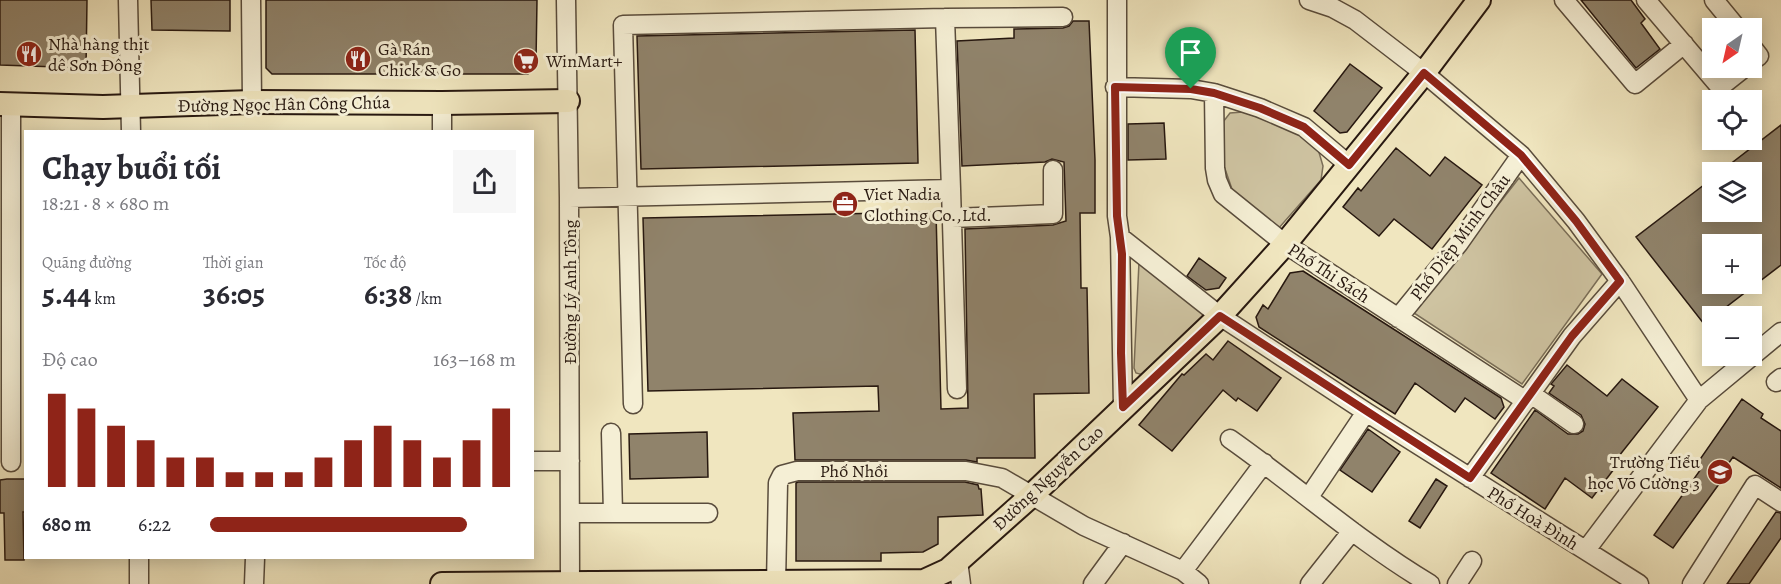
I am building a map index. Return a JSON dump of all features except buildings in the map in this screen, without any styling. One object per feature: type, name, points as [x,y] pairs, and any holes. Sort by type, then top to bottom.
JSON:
[{"type":"main road","name":"Đường Nguyễn Cao","points":[[442,584],[901,583],[924,581],[948,570],[1031,496],[1220,316],[1285,244],[1424,73],[1479,0]]},
{"type":"main road","name":"Đường Ngọc Hân Công Chúa","points":[[5,104],[130,106],[252,102],[442,103],[568,100]]},
{"type":"street","points":[[129,0],[131,130]]},
{"type":"street","points":[[251,0],[252,102]]},
{"type":"street","name":"Đường Lý Anh Tông","points":[[566,0],[570,584]]},
{"type":"street","points":[[1117,0],[1115,87],[1123,407]]},
{"type":"street","points":[[1309,0],[1345,13],[1424,73],[1521,155],[1576,221],[1620,281],[1699,400]]},
{"type":"street","points":[[1564,0],[1635,84],[1684,44]]},
{"type":"street","points":[[1714,0],[1729,18]]},
{"type":"street","points":[[1648,1],[1702,66]]},
{"type":"street","points":[[633,404],[623,26],[1063,17]]},
{"type":"street","points":[[945,18],[957,389]]},
{"type":"street","points":[[1712,78],[1720,87],[1731,78]]},
{"type":"street","points":[[1115,87],[1191,89],[1214,93],[1260,108],[1304,127],[1349,165]]},
{"type":"street","name":"Phố Thi Sách","points":[[1214,93],[1215,168],[1223,194],[1285,244],[1398,318],[1574,424]]},
{"type":"street","points":[[442,103],[442,130]]},
{"type":"street","points":[[5,104],[5,238],[12,462]]},
{"type":"street","name":"Phố Diệp Minh Châu","points":[[1398,318],[1459,243],[1521,155]]},
{"type":"street","points":[[952,218],[1053,214],[1053,170]]},
{"type":"street","points":[[569,198],[951,189]]},
{"type":"street","name":"Phố Hoà Đình","points":[[1120,237],[1220,316],[1366,412],[1639,584]]},
{"type":"street","points":[[1470,478],[1572,336],[1620,281]]},
{"type":"street","points":[[1586,550],[1699,400],[1781,332]]},
{"type":"street","points":[[1309,497],[1366,412]]},
{"type":"street","points":[[611,433],[613,513]]},
{"type":"street","points":[[1230,439],[1420,582]]},
{"type":"street","points":[[534,460],[570,461]]},
{"type":"street","points":[[1183,572],[1264,463]]},
{"type":"street","name":"Phố Nhồi","points":[[776,583],[779,478],[791,471],[966,471],[1002,478],[1084,526],[1183,572],[1198,584]]},
{"type":"street","points":[[1692,584],[1755,484],[1781,502]]},
{"type":"street","points":[[570,513],[708,513]]},
{"type":"street","points":[[1310,584],[1352,531]]},
{"type":"street","points":[[1093,584],[1124,543]]},
{"type":"street","points":[[139,559],[139,584]]},
{"type":"street","points":[[254,584],[255,559]]},
{"type":"street","points":[[958,561],[961,584]]},
{"type":"street","points":[[1457,584],[1472,561]]},
{"type":"shaded area","points":[[1243,112],[1295,130],[1318,149],[1323,166],[1321,180],[1278,229],[1233,192],[1223,163],[1223,122],[1230,113]]},
{"type":"shaded area","points":[[1519,178],[1602,274],[1522,384],[1414,313]]},
{"type":"shaded area","points":[[1139,262],[1204,312],[1206,316],[1143,375],[1136,373],[1134,368]]},
{"type":"place","name":"Nhà hàng thịt dê Sơn Đông","points":[[29,54]]},
{"type":"place","name":"Gà Rán Chick & Go","points":[[358,59]]},
{"type":"place","name":"WinMart+","points":[[526,61]]},
{"type":"place","name":"Viet Nadia Clothing Co.,Ltd.","points":[[845,204]]},
{"type":"place","name":"Trường Tiểu học Võ Cường 3","points":[[1720,472]]},
{"type":"route","points":[[1424,73],[1521,155],[1576,221],[1620,281],[1572,336],[1470,478],[1220,316],[1123,407],[1122,254],[1117,216],[1115,87],[1191,89],[1214,93],[1292,120],[1316,136],[1349,165],[1424,73]]}]
